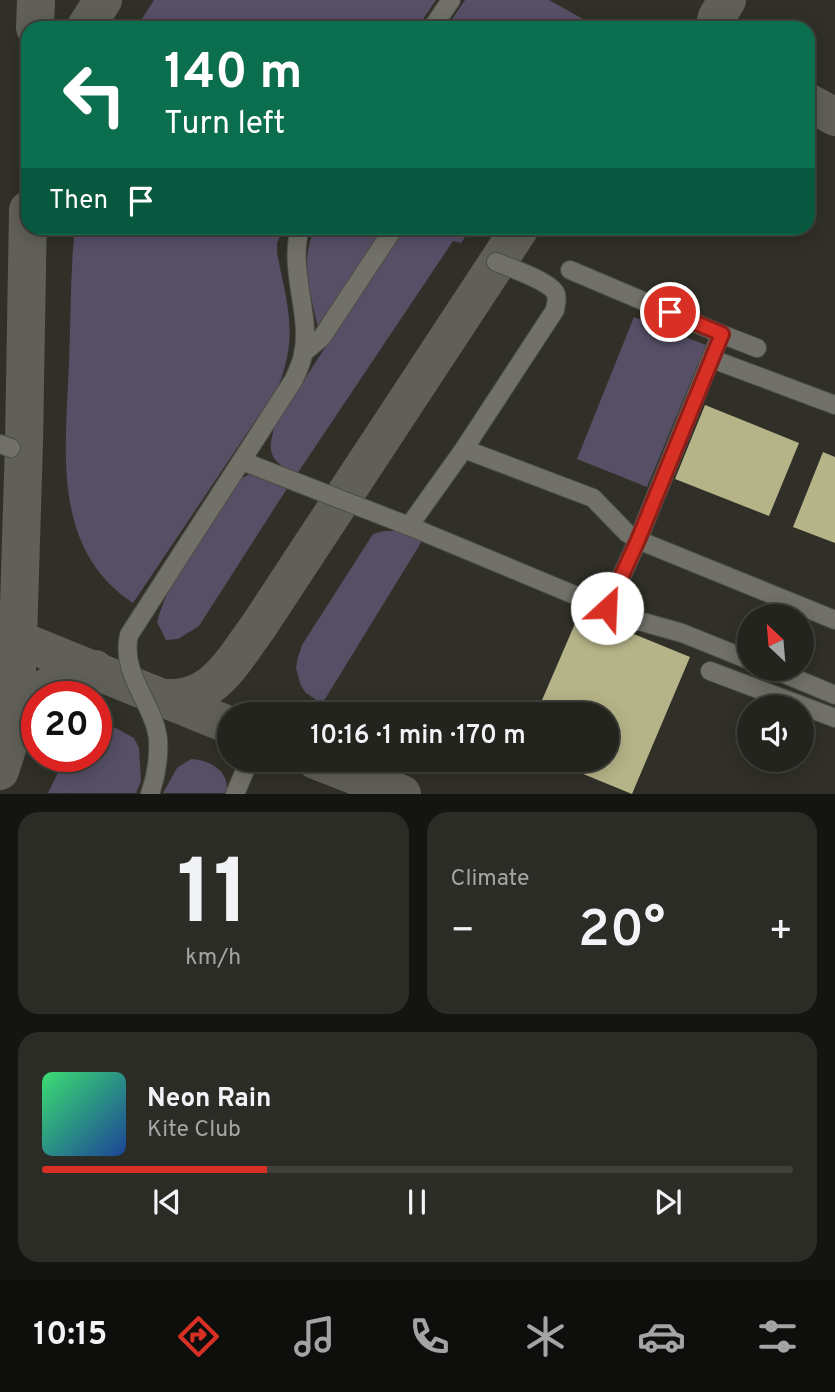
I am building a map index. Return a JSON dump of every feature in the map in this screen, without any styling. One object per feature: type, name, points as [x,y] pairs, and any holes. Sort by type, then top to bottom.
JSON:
[{"type":"lane","points":[[437,21],[451,0]]},
{"type":"lane","points":[[150,793],[156,771],[158,739],[135,685],[128,657],[129,635],[293,381],[303,353],[304,335],[295,257],[299,235]]},
{"type":"lane","points":[[303,353],[322,337],[389,235]]},
{"type":"lane","points":[[410,526],[555,310],[555,292],[548,285],[496,262]]},
{"type":"lane","points":[[570,270],[757,348]]},
{"type":"lane","points":[[607,608],[638,540],[722,334]]},
{"type":"lane","points":[[712,359],[835,405]]},
{"type":"lane","points":[[464,449],[593,498],[627,533],[638,540],[835,620]]},
{"type":"lane","points":[[242,461],[410,526],[632,618],[682,633],[737,655]]},
{"type":"lane","points":[[710,671],[835,718]]},
{"type":"lane","points":[[801,681],[835,695]]},
{"type":"lane","points":[[235,793],[244,772]]},
{"type":"shaded area","points":[[154,0],[436,0],[422,21],[140,21]]},
{"type":"shaded area","points":[[465,0],[549,0],[586,21],[451,21]]},
{"type":"shaded area","points":[[74,235],[281,235],[277,253],[290,336],[278,387],[133,603],[106,580],[88,554],[75,526],[66,462]]},
{"type":"shaded area","points":[[312,235],[378,235],[318,328],[308,278]]},
{"type":"shaded area","points":[[398,235],[466,235],[461,243],[453,241],[297,474],[281,465],[272,454],[271,441],[276,423]]},
{"type":"shaded area","points":[[634,317],[706,345],[647,487],[577,459]]},
{"type":"shaded area","points":[[254,472],[288,487],[199,626],[178,639],[166,640],[157,622],[181,566],[238,480]]},
{"type":"shaded area","points":[[398,531],[422,541],[323,702],[319,702],[301,686],[296,668],[298,657],[302,645],[373,534]]},
{"type":"shaded area","points":[[112,726],[134,738],[139,748],[141,781],[136,793],[48,793],[58,772],[112,772]]},
{"type":"shaded area","points":[[191,759],[217,768],[217,772],[221,772],[225,779],[226,793],[163,793],[177,768]]},
{"type":"building","points":[[705,405],[799,443],[769,516],[675,479]]},
{"type":"building","points":[[823,452],[835,457],[835,543],[793,527]]},
{"type":"building","points":[[580,612],[690,657],[632,794],[578,772],[619,772],[619,702],[541,702]]},
{"type":"taxiway","points":[[35,21],[36,0]]},
{"type":"taxiway","points":[[90,21],[103,0]]},
{"type":"taxiway","points":[[716,21],[727,0]]},
{"type":"taxiway","points":[[815,106],[835,117]]},
{"type":"taxiway","points":[[0,771],[13,730],[17,671],[28,235]]},
{"type":"taxiway","points":[[154,696],[190,696],[216,680],[238,656],[515,235]]},
{"type":"taxiway","points":[[0,632],[217,720]]},
{"type":"taxiway","points":[[13,730],[28,705],[45,688],[67,677],[95,669]]},
{"type":"taxiway","points":[[346,772],[402,794]]},
{"type":"route","points":[[607,608],[638,540],[722,334],[670,312]]}]
